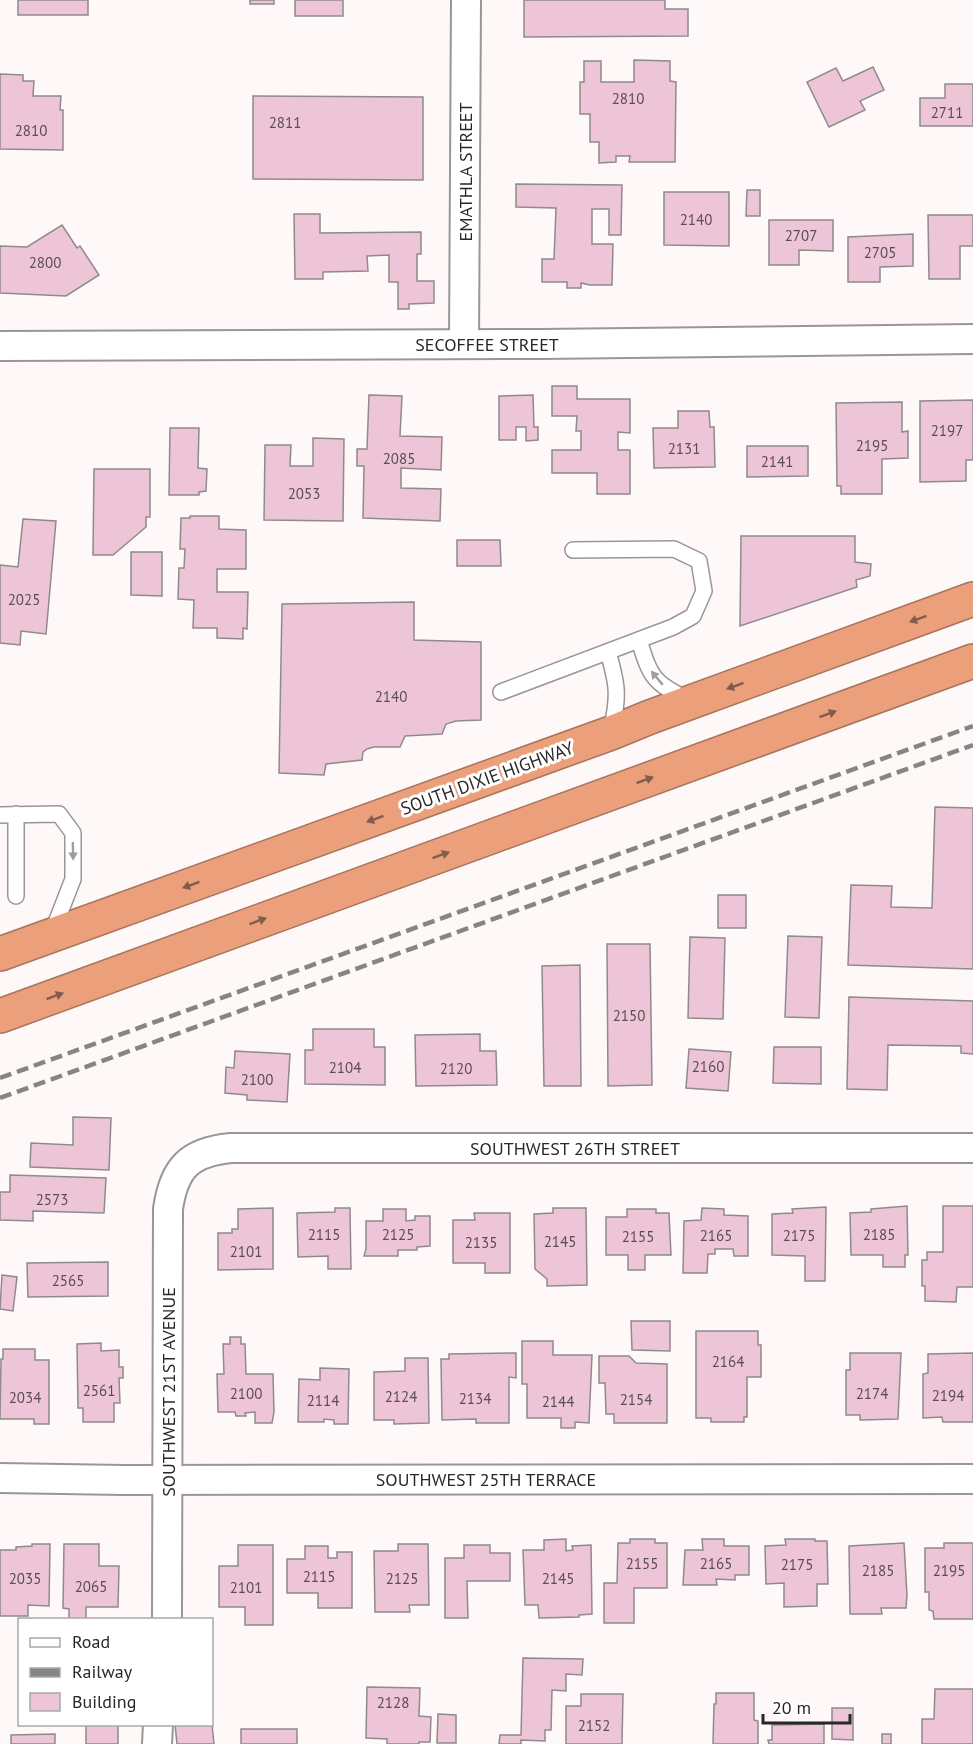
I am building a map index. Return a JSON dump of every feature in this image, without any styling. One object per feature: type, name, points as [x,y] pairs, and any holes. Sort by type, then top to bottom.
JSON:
[{"type":"highway","name":"SOUTH DIXIE HIGHWAY","points":[[0,954],[611,733],[973,599]]},
{"type":"highway","points":[[0,1016],[973,661]]},
{"type":"street","name":"EMATHLA STREET","points":[[464,344],[466,0]]},
{"type":"street","name":"SECOFFEE STREET","points":[[0,346],[973,339]]},
{"type":"street","name":"SOUTHWEST 26TH STREET","points":[[183,1167],[197,1156],[214,1150],[231,1148],[973,1148]]},
{"type":"street","name":"SOUTHWEST 21ST AVENUE","points":[[167,1618],[168,1209],[175,1180],[183,1167]]},
{"type":"street","name":"SOUTHWEST 25TH TERRACE","points":[[0,1478],[973,1479]]},
{"type":"street","points":[[157,1744],[158,1726]]},
{"type":"lane","points":[[501,692],[674,627],[693,616],[704,591],[699,561],[674,549],[573,550]]},
{"type":"lane","points":[[639,640],[654,679],[665,688],[692,702]]},
{"type":"lane","points":[[608,652],[617,688],[617,705],[611,733]]},
{"type":"lane","points":[[16,814],[16,896]]},
{"type":"lane","points":[[0,815],[59,814],[72,833],[73,879],[50,936]]},
{"type":"building","points":[[18,0],[88,0],[88,15],[18,15]]},
{"type":"building","points":[[250,0],[274,0],[274,4],[250,4]]},
{"type":"building","points":[[295,0],[343,0],[343,16],[295,16]]},
{"type":"building","points":[[524,0],[665,0],[665,9],[688,9],[688,36],[524,37]]},
{"type":"building","points":[[634,60],[670,61],[670,81],[676,82],[675,162],[629,162],[630,156],[616,156],[616,162],[599,163],[599,142],[590,142],[590,114],[580,114],[580,82],[584,82],[584,61],[601,61],[601,82],[634,82]]},
{"type":"building","points":[[873,67],[884,90],[860,101],[865,110],[829,127],[807,82],[836,68],[843,81]]},
{"type":"building","points":[[0,74],[23,75],[23,81],[34,81],[33,96],[61,96],[63,150],[0,149]]},
{"type":"building","points":[[945,84],[973,84],[973,126],[920,126],[920,98],[945,98]]},
{"type":"building","points":[[253,96],[423,97],[423,180],[253,179]]},
{"type":"building","points":[[516,184],[622,185],[621,235],[609,235],[609,209],[592,209],[592,244],[613,244],[612,285],[581,283],[581,288],[567,288],[567,282],[542,282],[542,259],[554,259],[556,208],[516,207]]},
{"type":"building","points":[[747,190],[760,190],[760,216],[746,216]]},
{"type":"building","points":[[664,192],[729,192],[729,246],[664,245]]},
{"type":"building","points":[[294,214],[320,214],[320,233],[421,232],[421,254],[417,254],[417,281],[434,281],[434,303],[409,304],[409,309],[398,309],[398,282],[389,282],[389,255],[367,256],[368,271],[323,272],[323,279],[295,279]]},
{"type":"building","points":[[928,215],[973,215],[973,246],[960,246],[960,279],[929,279]]},
{"type":"building","points":[[769,220],[833,220],[833,251],[799,250],[799,265],[769,265]]},
{"type":"building","points":[[62,225],[77,248],[80,246],[99,275],[66,296],[0,293],[0,246],[27,247]]},
{"type":"building","points":[[913,234],[913,266],[880,267],[880,282],[848,282],[848,237]]},
{"type":"building","points":[[552,386],[577,386],[577,399],[630,399],[630,433],[618,432],[618,450],[630,450],[630,494],[597,494],[597,473],[552,473],[552,450],[581,450],[581,431],[576,431],[577,416],[552,416]]},
{"type":"building","points":[[369,395],[402,396],[400,436],[442,437],[441,470],[401,468],[401,488],[441,489],[440,521],[363,518],[364,466],[357,466],[357,449],[367,449]]},
{"type":"building","points":[[533,395],[534,427],[538,427],[538,440],[526,441],[526,427],[516,427],[516,440],[499,440],[499,396]]},
{"type":"building","points":[[973,400],[973,460],[966,460],[966,481],[920,482],[920,401]]},
{"type":"building","points":[[902,402],[902,432],[908,431],[908,458],[882,459],[882,494],[841,494],[841,486],[837,486],[836,403]]},
{"type":"building","points":[[678,411],[709,411],[710,427],[714,427],[715,467],[654,468],[653,428],[678,428]]},
{"type":"building","points":[[170,428],[199,428],[198,468],[207,469],[206,491],[199,492],[199,495],[169,495]]},
{"type":"building","points":[[313,438],[344,439],[343,521],[264,520],[265,445],[291,445],[290,466],[313,466]]},
{"type":"building","points":[[747,446],[808,446],[808,476],[747,477]]},
{"type":"building","points":[[94,469],[150,469],[150,517],[146,517],[146,527],[113,555],[93,555]]},
{"type":"building","points":[[190,516],[219,516],[219,529],[246,530],[246,569],[217,569],[217,592],[248,592],[247,629],[243,628],[243,639],[217,638],[217,628],[193,628],[194,600],[178,599],[179,568],[184,568],[185,549],[180,549],[181,518],[190,518]]},
{"type":"building","points":[[23,519],[56,521],[46,634],[21,631],[20,645],[0,643],[0,565],[18,567]]},
{"type":"building","points":[[741,536],[855,536],[855,562],[871,564],[870,576],[856,580],[857,587],[740,626]]},
{"type":"building","points":[[457,540],[500,540],[501,566],[457,566]]},
{"type":"building","points":[[131,552],[162,552],[162,596],[131,595]]},
{"type":"building","points":[[414,602],[414,640],[481,642],[481,720],[456,721],[446,724],[442,734],[405,736],[400,747],[367,749],[363,752],[362,760],[326,764],[324,775],[279,773],[282,604]]},
{"type":"building","points":[[935,807],[973,808],[973,969],[848,965],[851,885],[892,886],[891,907],[932,908]]},
{"type":"building","points":[[718,895],[746,895],[746,928],[718,928]]},
{"type":"building","points":[[788,936],[822,937],[819,1018],[785,1017]]},
{"type":"building","points":[[690,937],[725,938],[723,1019],[688,1018]]},
{"type":"building","points":[[607,944],[650,944],[652,1085],[608,1086]]},
{"type":"building","points":[[580,965],[581,1086],[544,1086],[542,966]]},
{"type":"building","points":[[849,997],[973,1001],[973,1054],[961,1053],[961,1046],[888,1045],[887,1090],[847,1089]]},
{"type":"building","points":[[313,1029],[374,1029],[374,1047],[385,1047],[385,1085],[305,1084],[305,1050],[313,1050]]},
{"type":"building","points":[[480,1034],[480,1051],[496,1051],[497,1085],[416,1086],[415,1035]]},
{"type":"building","points":[[774,1047],[821,1047],[821,1084],[773,1083]]},
{"type":"building","points":[[689,1049],[731,1052],[728,1091],[686,1088]]},
{"type":"building","points":[[235,1051],[290,1054],[287,1102],[247,1100],[247,1095],[225,1093],[226,1067],[234,1068]]},
{"type":"building","points":[[73,1117],[111,1118],[109,1170],[30,1167],[31,1143],[73,1145]]},
{"type":"building","points":[[10,1175],[106,1178],[104,1213],[33,1211],[33,1221],[0,1220],[0,1192],[10,1192]]},
{"type":"building","points":[[907,1206],[908,1255],[905,1255],[905,1267],[883,1267],[883,1255],[851,1255],[850,1213]]},
{"type":"building","points":[[943,1206],[973,1206],[973,1287],[957,1287],[956,1302],[925,1301],[925,1286],[922,1286],[922,1260],[927,1260],[927,1252],[943,1252]]},
{"type":"building","points":[[826,1207],[825,1281],[805,1281],[805,1256],[772,1255],[772,1214],[793,1213],[792,1209]]},
{"type":"building","points":[[273,1208],[273,1269],[218,1270],[218,1233],[232,1233],[232,1229],[238,1229],[238,1209]]},
{"type":"building","points":[[335,1208],[350,1208],[351,1269],[328,1269],[328,1256],[298,1257],[297,1213],[335,1212]]},
{"type":"building","points":[[553,1208],[586,1208],[587,1285],[547,1286],[547,1279],[535,1269],[534,1214],[553,1213]]},
{"type":"building","points":[[702,1208],[724,1209],[724,1215],[748,1216],[748,1256],[734,1256],[733,1249],[715,1249],[715,1254],[708,1254],[707,1273],[683,1273],[684,1221],[701,1220]]},
{"type":"building","points":[[383,1209],[406,1209],[406,1221],[415,1220],[415,1216],[430,1216],[430,1246],[417,1247],[417,1250],[398,1250],[398,1256],[364,1256],[366,1221],[383,1221]]},
{"type":"building","points":[[627,1209],[656,1209],[656,1213],[669,1213],[671,1255],[645,1255],[645,1270],[628,1270],[628,1255],[606,1255],[606,1217],[627,1217]]},
{"type":"building","points":[[474,1213],[510,1213],[510,1273],[485,1273],[485,1263],[453,1263],[453,1220],[475,1220]]},
{"type":"building","points":[[108,1262],[108,1296],[28,1297],[27,1263]]},
{"type":"building","points":[[2,1275],[17,1277],[13,1311],[0,1309]]},
{"type":"building","points":[[631,1321],[670,1321],[670,1351],[632,1350]]},
{"type":"building","points":[[696,1331],[758,1331],[758,1345],[761,1345],[761,1377],[747,1377],[747,1417],[744,1417],[744,1422],[711,1422],[711,1418],[696,1418]]},
{"type":"building","points":[[230,1337],[241,1337],[241,1344],[245,1344],[246,1374],[273,1374],[272,1423],[255,1423],[255,1412],[245,1413],[246,1416],[236,1416],[235,1412],[218,1412],[217,1374],[224,1374],[223,1344],[230,1344]]},
{"type":"building","points":[[522,1341],[553,1341],[553,1355],[592,1355],[589,1423],[575,1422],[575,1428],[561,1428],[561,1418],[527,1418],[527,1384],[522,1384]]},
{"type":"building","points":[[101,1343],[101,1351],[119,1350],[119,1367],[123,1367],[123,1378],[119,1378],[120,1403],[114,1403],[114,1422],[83,1422],[83,1408],[78,1408],[77,1344]]},
{"type":"building","points":[[3,1349],[35,1349],[35,1360],[49,1360],[49,1424],[34,1424],[34,1419],[0,1419]]},
{"type":"building","points":[[516,1353],[516,1378],[509,1377],[509,1423],[476,1423],[476,1419],[442,1420],[441,1359],[449,1359],[449,1354]]},
{"type":"building","points":[[850,1353],[901,1353],[898,1419],[860,1420],[860,1415],[846,1415],[846,1370],[850,1370]]},
{"type":"building","points":[[973,1353],[973,1422],[943,1422],[942,1417],[923,1418],[923,1374],[928,1373],[928,1354]]},
{"type":"building","points":[[599,1356],[629,1356],[636,1363],[667,1364],[667,1423],[614,1423],[614,1414],[606,1414],[605,1383],[599,1383]]},
{"type":"building","points":[[405,1358],[428,1358],[429,1423],[394,1424],[394,1420],[374,1420],[374,1372],[405,1371]]},
{"type":"building","points":[[320,1368],[349,1369],[348,1424],[334,1424],[334,1420],[324,1419],[324,1422],[298,1422],[299,1379],[320,1380]]},
{"type":"building","points":[[566,1539],[566,1551],[573,1550],[572,1546],[591,1545],[592,1614],[579,1615],[579,1617],[539,1618],[538,1605],[525,1605],[523,1550],[544,1550],[544,1540]]},
{"type":"building","points":[[630,1539],[655,1539],[655,1543],[667,1543],[667,1588],[634,1588],[634,1623],[604,1623],[604,1583],[617,1583],[618,1543],[630,1543]]},
{"type":"building","points":[[702,1539],[724,1539],[724,1546],[749,1546],[749,1575],[735,1575],[735,1580],[716,1579],[717,1585],[683,1585],[685,1550],[703,1550]]},
{"type":"building","points":[[785,1539],[827,1541],[828,1584],[817,1584],[817,1606],[784,1607],[784,1583],[766,1584],[765,1546],[786,1545]]},
{"type":"building","points":[[904,1543],[906,1608],[881,1608],[882,1614],[850,1614],[849,1546]]},
{"type":"building","points":[[944,1543],[973,1543],[973,1619],[934,1619],[933,1611],[929,1610],[929,1592],[925,1592],[925,1548],[944,1548]]},
{"type":"building","points":[[32,1544],[50,1544],[49,1606],[28,1605],[28,1616],[0,1616],[0,1550],[16,1550],[16,1547],[32,1546]]},
{"type":"building","points":[[64,1544],[99,1544],[99,1566],[119,1566],[118,1607],[86,1607],[86,1618],[69,1618],[69,1609],[63,1608]]},
{"type":"building","points":[[398,1544],[428,1544],[429,1605],[409,1605],[410,1612],[375,1612],[374,1551],[398,1551]]},
{"type":"building","points":[[238,1545],[273,1545],[273,1625],[245,1625],[245,1607],[219,1607],[219,1566],[238,1566]]},
{"type":"building","points":[[464,1545],[490,1545],[490,1553],[510,1553],[510,1581],[467,1581],[468,1618],[445,1618],[445,1558],[464,1558]]},
{"type":"building","points":[[305,1546],[328,1546],[328,1558],[337,1558],[337,1552],[352,1552],[352,1608],[318,1608],[318,1593],[287,1593],[287,1559],[305,1559]]},
{"type":"building","points":[[523,1658],[583,1659],[582,1675],[566,1674],[566,1691],[552,1690],[551,1730],[545,1730],[545,1741],[521,1740],[521,1744],[499,1744],[500,1735],[521,1735]]},
{"type":"building","points":[[367,1687],[420,1688],[419,1716],[431,1717],[430,1742],[387,1744],[387,1739],[366,1738]]},
{"type":"building","points":[[935,1689],[973,1689],[973,1744],[922,1744],[922,1719],[934,1719]]},
{"type":"building","points":[[716,1693],[754,1693],[754,1720],[758,1721],[758,1744],[713,1744]]},
{"type":"building","points":[[581,1694],[623,1694],[622,1744],[566,1744],[566,1706],[581,1706]]},
{"type":"building","points":[[832,1708],[853,1708],[853,1740],[832,1739]]},
{"type":"building","points":[[438,1714],[456,1715],[456,1743],[437,1743]]},
{"type":"building","points":[[824,1724],[824,1744],[769,1744],[768,1740],[772,1740],[772,1725]]},
{"type":"building","points":[[86,1726],[118,1726],[118,1744],[86,1744]]},
{"type":"building","points":[[175,1726],[212,1726],[214,1744],[177,1744]]},
{"type":"building","points":[[241,1729],[297,1729],[297,1744],[241,1744]]},
{"type":"building","points":[[55,1734],[55,1744],[11,1744],[11,1735]]},
{"type":"building","points":[[882,1734],[891,1734],[891,1744],[882,1744]]},
{"type":"railway","points":[[0,1078],[973,726]]},
{"type":"railway","points":[[0,1098],[973,745]]}]
